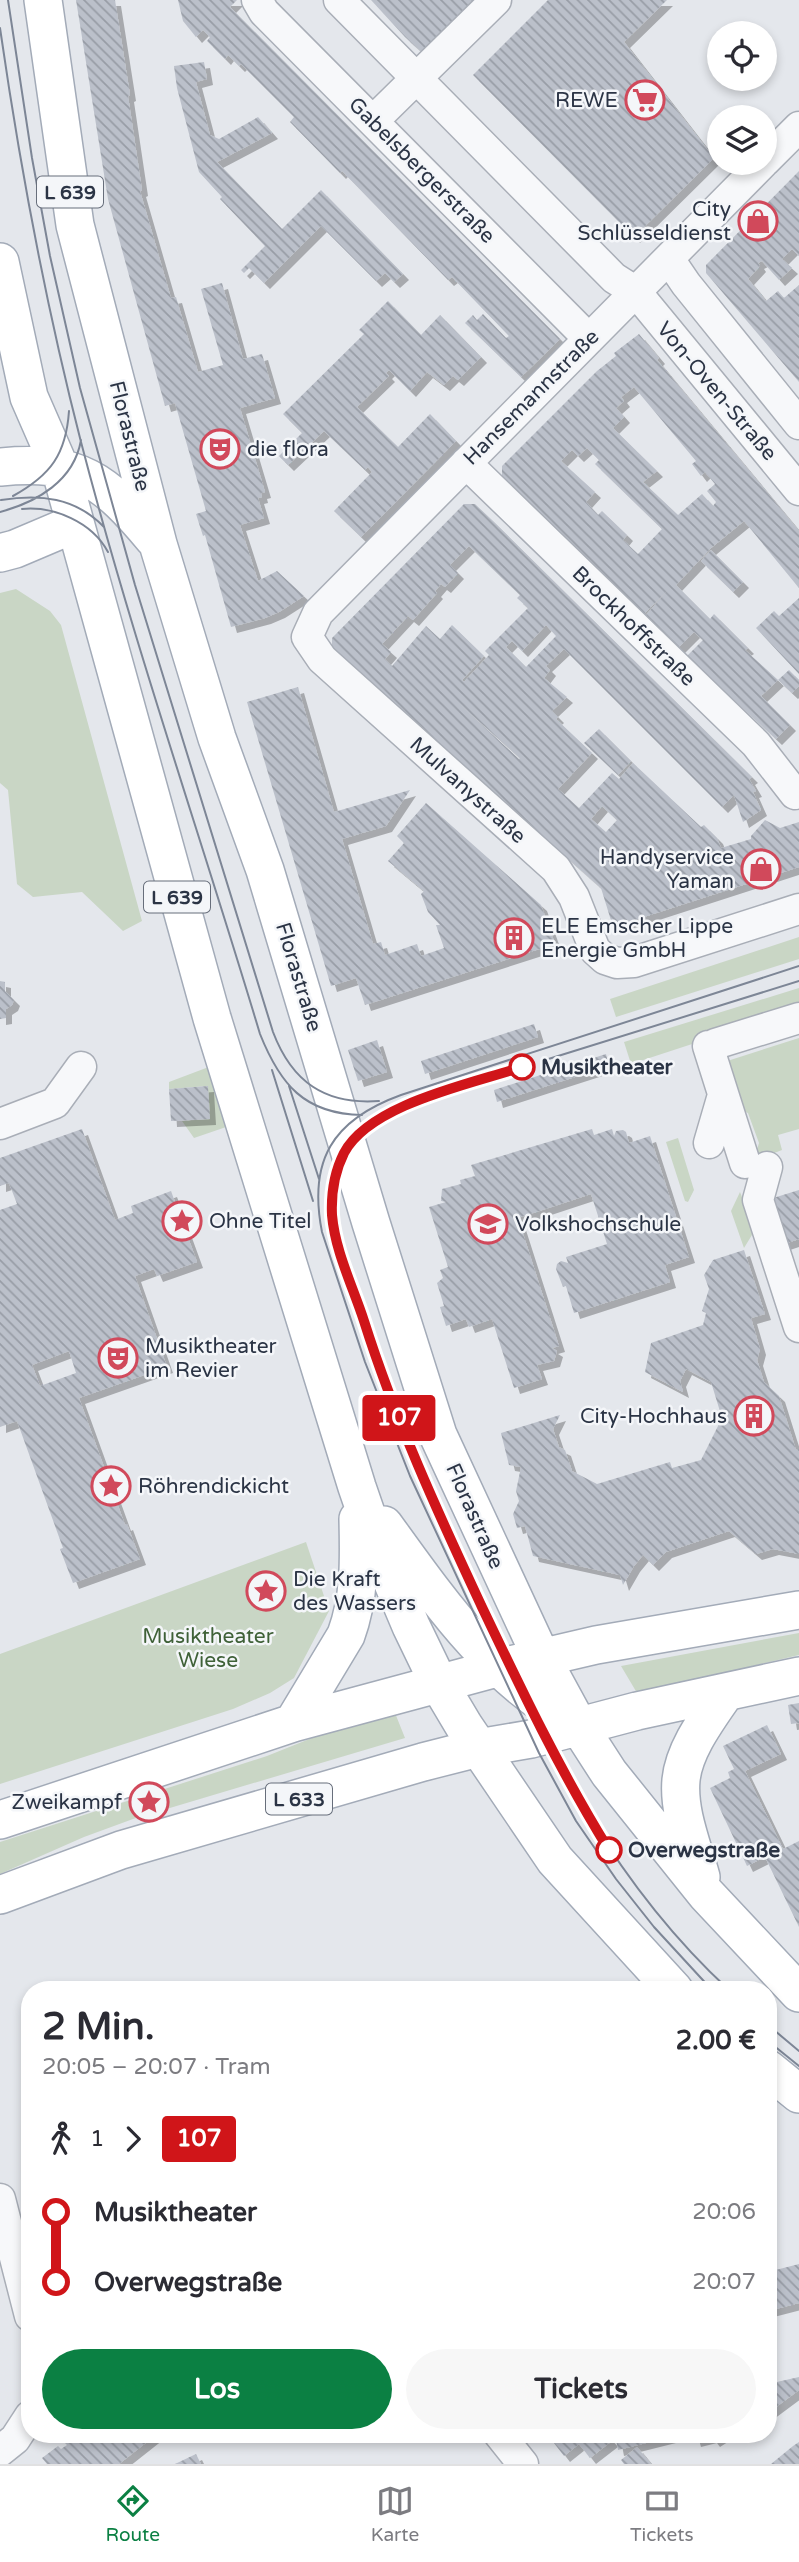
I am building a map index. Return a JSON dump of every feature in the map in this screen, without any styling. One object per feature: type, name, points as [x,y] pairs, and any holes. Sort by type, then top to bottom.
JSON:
[{"type":"main road","name":"Florastraße","points":[[43,0],[75,225],[158,544],[218,738],[265,870],[438,1435],[541,1657],[578,1725],[609,1773],[706,1894],[799,1993]]},
{"type":"main road","name":"L 639","points":[[0,262],[29,397],[60,468],[212,1018],[357,1487],[378,1548],[411,1626],[439,1684],[478,1748]]},
{"type":"main road","points":[[7,551],[74,524],[99,482],[115,444],[118,417],[116,381]]},
{"type":"main road","points":[[0,461],[9,454],[16,442],[29,397]]},
{"type":"main road","points":[[0,467],[28,464],[60,468],[99,482],[127,506],[158,544]]},
{"type":"main road","points":[[7,551],[69,564],[89,577]]},
{"type":"main road","points":[[357,1487],[444,1608],[497,1668],[547,1709],[578,1725]]},
{"type":"main road","points":[[293,1723],[350,1625],[359,1579],[357,1487]]},
{"type":"main road","points":[[0,1820],[293,1723],[497,1668],[541,1657],[799,1610]]},
{"type":"main road","name":"L 633","points":[[0,1895],[121,1850],[478,1748],[531,1739],[578,1725],[799,1676]]},
{"type":"main road","name":"Florastraße","points":[[706,1894],[683,1813],[681,1782],[684,1764],[702,1726],[725,1693]]},
{"type":"main road","points":[[478,1748],[555,1860],[666,1981]]},
{"type":"main road","points":[[777,2076],[799,2094]]},
{"type":"street","name":"Gabelsbergerstraße","points":[[257,0],[264,12],[589,339]]},
{"type":"street","points":[[339,0],[614,278],[636,292]]},
{"type":"street","points":[[373,121],[496,0]]},
{"type":"street","name":"Hansemannstraße","points":[[777,149],[799,127]]},
{"type":"street","name":"Hansemannstraße","points":[[307,637],[318,613],[751,175]]},
{"type":"street","name":"Von-Oven-Straße","points":[[668,259],[799,424]]},
{"type":"street","name":"Von-Oven-Straße","points":[[636,292],[799,490]]},
{"type":"street","name":"Brockhoffstraße","points":[[466,463],[756,744],[796,794]]},
{"type":"street","name":"Mulvanystraße","points":[[307,637],[322,659],[556,869],[574,897],[595,950],[605,959],[617,963],[634,962],[799,909]]},
{"type":"street","points":[[799,1018],[711,1045],[723,1095],[756,1165],[758,1200],[799,1327]]},
{"type":"street","points":[[0,1124],[55,1103],[82,1067]]},
{"type":"street","points":[[709,1143],[723,1095]]},
{"type":"street","points":[[0,2199],[21,2281]]},
{"type":"street","points":[[0,2451],[15,2439],[21,2430]]},
{"type":"street","points":[[506,2443],[523,2464]]},
{"type":"green space","points":[[16,589],[50,611],[61,625],[142,921],[123,931],[82,892],[33,897],[17,884],[8,790],[0,783],[0,593]]},
{"type":"green space","points":[[799,937],[799,959],[616,1017],[610,999]]},
{"type":"green space","points":[[799,988],[799,1009],[631,1064],[624,1042]]},
{"type":"green space","points":[[799,1038],[799,1129],[778,1135],[782,1150],[759,1159],[755,1156],[759,1143],[748,1113],[734,1107],[721,1063]]},
{"type":"green space","points":[[214,1065],[232,1125],[194,1138],[182,1121],[209,1119],[208,1086],[169,1089],[169,1082]]},
{"type":"green space","points":[[678,1138],[694,1190],[688,1202],[685,1201],[666,1142]]},
{"type":"green space","points":[[740,1192],[755,1230],[744,1248],[731,1211]]},
{"type":"green space","name":"Musiktheater Wiese","points":[[306,1542],[329,1611],[294,1678],[270,1693],[233,1709],[0,1784],[0,1654]]},
{"type":"green space","points":[[799,1633],[799,1655],[640,1698],[621,1666]]},
{"type":"green space","points":[[395,1713],[405,1738],[133,1819],[0,1874],[0,1842],[267,1756],[347,1724]]},
{"type":"building","points":[[76,0],[115,0],[130,95],[140,191],[171,298],[176,297],[198,372],[223,365],[201,289],[222,283],[243,359],[262,354],[275,398],[240,408],[265,492],[258,498],[264,518],[240,525],[258,581],[277,571],[304,596],[265,618],[231,627],[205,535],[203,536],[196,514],[206,511],[175,403],[165,406],[108,199]]},
{"type":"building","points":[[178,0],[237,0],[230,7],[560,339],[521,377],[465,323],[473,315],[477,320],[483,314],[506,338],[509,336],[452,277],[448,280],[342,171],[340,173],[290,122],[294,117],[241,64],[239,66],[228,55],[225,59],[207,41],[210,37],[203,30],[196,37],[183,21]]},
{"type":"building","points":[[371,0],[476,0],[423,53]]},
{"type":"building","points":[[548,0],[667,0],[624,42],[707,149],[707,165],[634,237],[473,75]]},
{"type":"building","points":[[204,62],[207,79],[196,82],[210,135],[219,139],[258,117],[272,133],[217,162],[282,229],[321,190],[403,274],[394,282],[385,273],[376,281],[321,226],[264,283],[249,268],[244,273],[241,270],[265,246],[220,199],[222,197],[199,172],[177,88],[174,66]]},
{"type":"building","points":[[799,171],[799,256],[792,249],[782,259],[792,268],[779,280],[762,261],[748,279],[766,301],[778,291],[784,298],[799,285],[799,382],[706,273],[706,265]]},
{"type":"building","points":[[388,301],[421,335],[440,315],[481,357],[458,380],[453,376],[444,385],[427,372],[410,391],[389,370],[386,373],[389,376],[357,407],[398,447],[430,414],[456,441],[361,537],[334,511],[372,472],[368,467],[365,470],[324,431],[288,465],[279,456],[302,433],[283,414],[364,334],[359,330]]},
{"type":"building","points":[[639,334],[659,358],[657,360],[799,531],[799,588],[744,521],[711,548],[676,585],[710,619],[714,614],[748,648],[745,650],[778,680],[761,696],[790,725],[776,739],[687,656],[703,640],[694,632],[679,647],[646,615],[668,590],[644,614],[502,476],[502,466],[597,371],[616,356],[614,353]],"holes":[[[634,387],[696,461],[692,464],[701,476],[705,472],[715,484],[707,491],[716,502],[713,506],[702,494],[678,515],[643,482],[657,471],[613,428],[624,417],[616,408],[624,401],[621,397]],[[587,448],[599,460],[595,464],[662,529],[638,554],[623,540],[627,535],[602,511],[598,515],[586,502],[595,492],[561,461],[572,450],[578,456]]]},
{"type":"building","points":[[464,504],[475,504],[752,777],[749,779],[756,791],[753,792],[761,810],[743,822],[734,795],[722,807],[564,649],[546,666],[550,670],[544,678],[567,697],[552,711],[558,717],[556,719],[592,753],[558,789],[579,808],[612,773],[619,779],[633,763],[701,827],[704,825],[717,838],[721,848],[751,839],[765,820],[780,828],[799,822],[799,867],[613,927],[601,888],[332,648],[332,638]],"holes":[[[469,546],[520,595],[517,598],[528,608],[485,651],[489,655],[464,682],[462,680],[484,656],[452,625],[440,639],[426,626],[392,666],[385,659],[391,652],[382,644],[408,616],[413,620],[437,593],[435,591],[441,584],[445,587],[458,573],[450,565]],[[546,625],[556,636],[526,667],[506,647],[512,641],[522,651]],[[452,697],[520,758],[519,759]],[[602,806],[617,820],[606,832],[591,819]]]},
{"type":"building","points":[[711,550],[743,582],[733,592],[701,561]]},
{"type":"building","points":[[799,598],[799,674],[756,628],[774,611],[779,616]]},
{"type":"building","points":[[789,670],[799,680],[799,686],[792,693],[778,680]]},
{"type":"building","points":[[298,687],[334,812],[410,790],[386,826],[342,839],[373,944],[381,942],[385,955],[417,944],[421,956],[444,948],[436,925],[440,925],[428,912],[421,894],[424,891],[388,861],[404,843],[397,836],[426,803],[541,905],[555,944],[365,1005],[356,978],[331,986],[247,702]]},
{"type":"building","points":[[599,729],[631,761],[618,775],[584,743]]},
{"type":"building","points":[[0,981],[5,982],[5,991],[14,1000],[6,1009],[6,1018],[0,1019]]},
{"type":"building","points":[[534,1024],[538,1037],[425,1074],[421,1061]]},
{"type":"building","points":[[377,1040],[387,1072],[358,1081],[348,1050]]},
{"type":"building","points":[[606,1054],[609,1066],[497,1102],[494,1090]]},
{"type":"building","points":[[208,1086],[210,1119],[171,1121],[169,1089]]},
{"type":"building","name":"Musiktheater im Revier","points":[[82,1129],[115,1220],[133,1213],[131,1206],[171,1191],[197,1262],[157,1276],[154,1269],[135,1276],[167,1367],[79,1398],[140,1559],[73,1583],[17,1421],[0,1427],[0,1210],[17,1204],[9,1183],[0,1186],[0,1158]],"holes":[[[69,1351],[76,1373],[40,1386],[32,1365]]]},
{"type":"building","points":[[592,1129],[594,1135],[612,1129],[614,1136],[616,1131],[623,1130],[629,1143],[650,1136],[689,1257],[665,1265],[670,1282],[574,1313],[566,1286],[563,1287],[556,1269],[561,1261],[568,1263],[566,1257],[607,1244],[591,1194],[518,1218],[559,1346],[552,1348],[557,1351],[554,1361],[537,1365],[542,1379],[514,1388],[492,1319],[469,1327],[466,1319],[446,1326],[440,1307],[444,1306],[437,1283],[443,1278],[440,1270],[448,1267],[429,1207],[446,1202],[441,1201],[442,1189],[461,1184],[460,1180],[475,1176],[471,1165]]},
{"type":"building","points":[[799,1190],[799,1239],[784,1244],[770,1199]]},
{"type":"building","name":"City-Hochhaus","points":[[744,1250],[765,1314],[751,1318],[760,1349],[757,1360],[764,1382],[779,1396],[796,1450],[799,1449],[799,1554],[773,1549],[756,1554],[729,1531],[666,1552],[653,1565],[643,1555],[623,1585],[620,1575],[533,1556],[525,1526],[517,1528],[513,1514],[519,1501],[516,1491],[521,1467],[509,1465],[501,1433],[560,1415],[553,1429],[559,1447],[565,1450],[572,1471],[597,1484],[670,1462],[672,1468],[701,1460],[722,1418],[711,1382],[686,1369],[680,1381],[683,1392],[645,1372],[651,1343],[703,1325],[706,1313],[702,1311],[709,1289],[704,1275],[713,1260]]},
{"type":"building","points":[[799,1703],[799,1723],[791,1724],[788,1705]]},
{"type":"building","points":[[767,1725],[781,1754],[745,1771],[783,1849],[799,1841],[799,1927],[765,1857],[747,1866],[710,1788],[730,1778],[728,1772],[734,1769],[723,1746]]},
{"type":"building","points":[[799,2264],[799,2303],[777,2309],[777,2270]]},
{"type":"building","points":[[799,2377],[799,2390],[777,2406],[777,2382]]},
{"type":"building","points":[[799,2442],[799,2464],[771,2464],[793,2446]]},
{"type":"building","points":[[65,2443],[146,2443],[119,2464],[47,2464],[42,2458],[58,2446],[61,2449],[67,2445]]},
{"type":"building","points":[[554,2443],[609,2443],[590,2458],[579,2444],[564,2456]]},
{"type":"building","points":[[617,2443],[646,2443],[618,2450]]},
{"type":"building","points":[[637,2447],[651,2464],[624,2464],[621,2460]]},
{"type":"building","points":[[196,2454],[201,2464],[175,2464]]},
{"type":"tram line","points":[[8,0],[50,256],[80,388],[135,585],[273,1032],[290,1064],[313,1087],[342,1099],[379,1101]]},
{"type":"tram line","points":[[0,28],[35,236],[81,442],[145,665],[260,1034],[276,1068],[297,1093],[324,1109],[362,1115]]},
{"type":"tram line","points":[[13,496],[37,480],[54,462],[64,439],[69,411]]},
{"type":"tram line","points":[[0,512],[14,508],[52,488],[71,467],[81,440]]},
{"type":"tram line","points":[[1,500],[29,497],[56,500],[81,509],[104,527]]},
{"type":"tram line","points":[[22,509],[47,510],[71,518],[92,532],[108,552]]},
{"type":"tram line","points":[[704,1981],[654,1927],[616,1879],[576,1821],[539,1753],[410,1476],[365,1362],[322,1232],[319,1184],[330,1146],[358,1117],[377,1105],[799,966]]},
{"type":"tram line","points":[[542,1061],[799,981]]},
{"type":"tram line","name":"107","points":[[522,1067],[380,1116],[354,1139],[336,1170],[332,1217],[372,1348],[394,1407],[464,1570],[549,1748],[609,1850]]},
{"type":"tram line","points":[[272,1070],[313,1201]]},
{"type":"tram line","points":[[485,1079],[391,1112],[367,1127],[348,1146],[337,1171],[333,1203],[338,1243],[387,1385],[424,1479],[511,1668],[561,1768],[618,1861],[651,1906],[720,1981]]},
{"type":"tram line","points":[[289,1086],[319,1179]]},
{"type":"tram line","points":[[777,2033],[799,2051]]},
{"type":"tram line","points":[[777,2048],[799,2066]]},
{"type":"place","name":"REWE","points":[[645,100]]},
{"type":"place","name":"City Schlüsseldienst","points":[[758,221]]},
{"type":"place","name":"die flora","points":[[220,449]]},
{"type":"place","name":"Handyservice Yaman","points":[[761,869]]},
{"type":"place","name":"ELE Emscher Lippe Energie GmbH","points":[[514,938]]},
{"type":"place","name":"Musiktheater","points":[[522,1067]]},
{"type":"place","name":"Ohne Titel","points":[[182,1221]]},
{"type":"place","name":"Volkshochschule","points":[[488,1224]]},
{"type":"place","name":"Musiktheater im Revier","points":[[118,1358]]},
{"type":"place","name":"City-Hochhaus","points":[[754,1416]]},
{"type":"place","name":"Röhrendickicht","points":[[111,1486]]},
{"type":"place","name":"Die Kraft des Wassers","points":[[266,1591]]},
{"type":"place","name":"Zweikampf","points":[[149,1802]]},
{"type":"place","name":"Overwegstraße","points":[[609,1850]]}]
